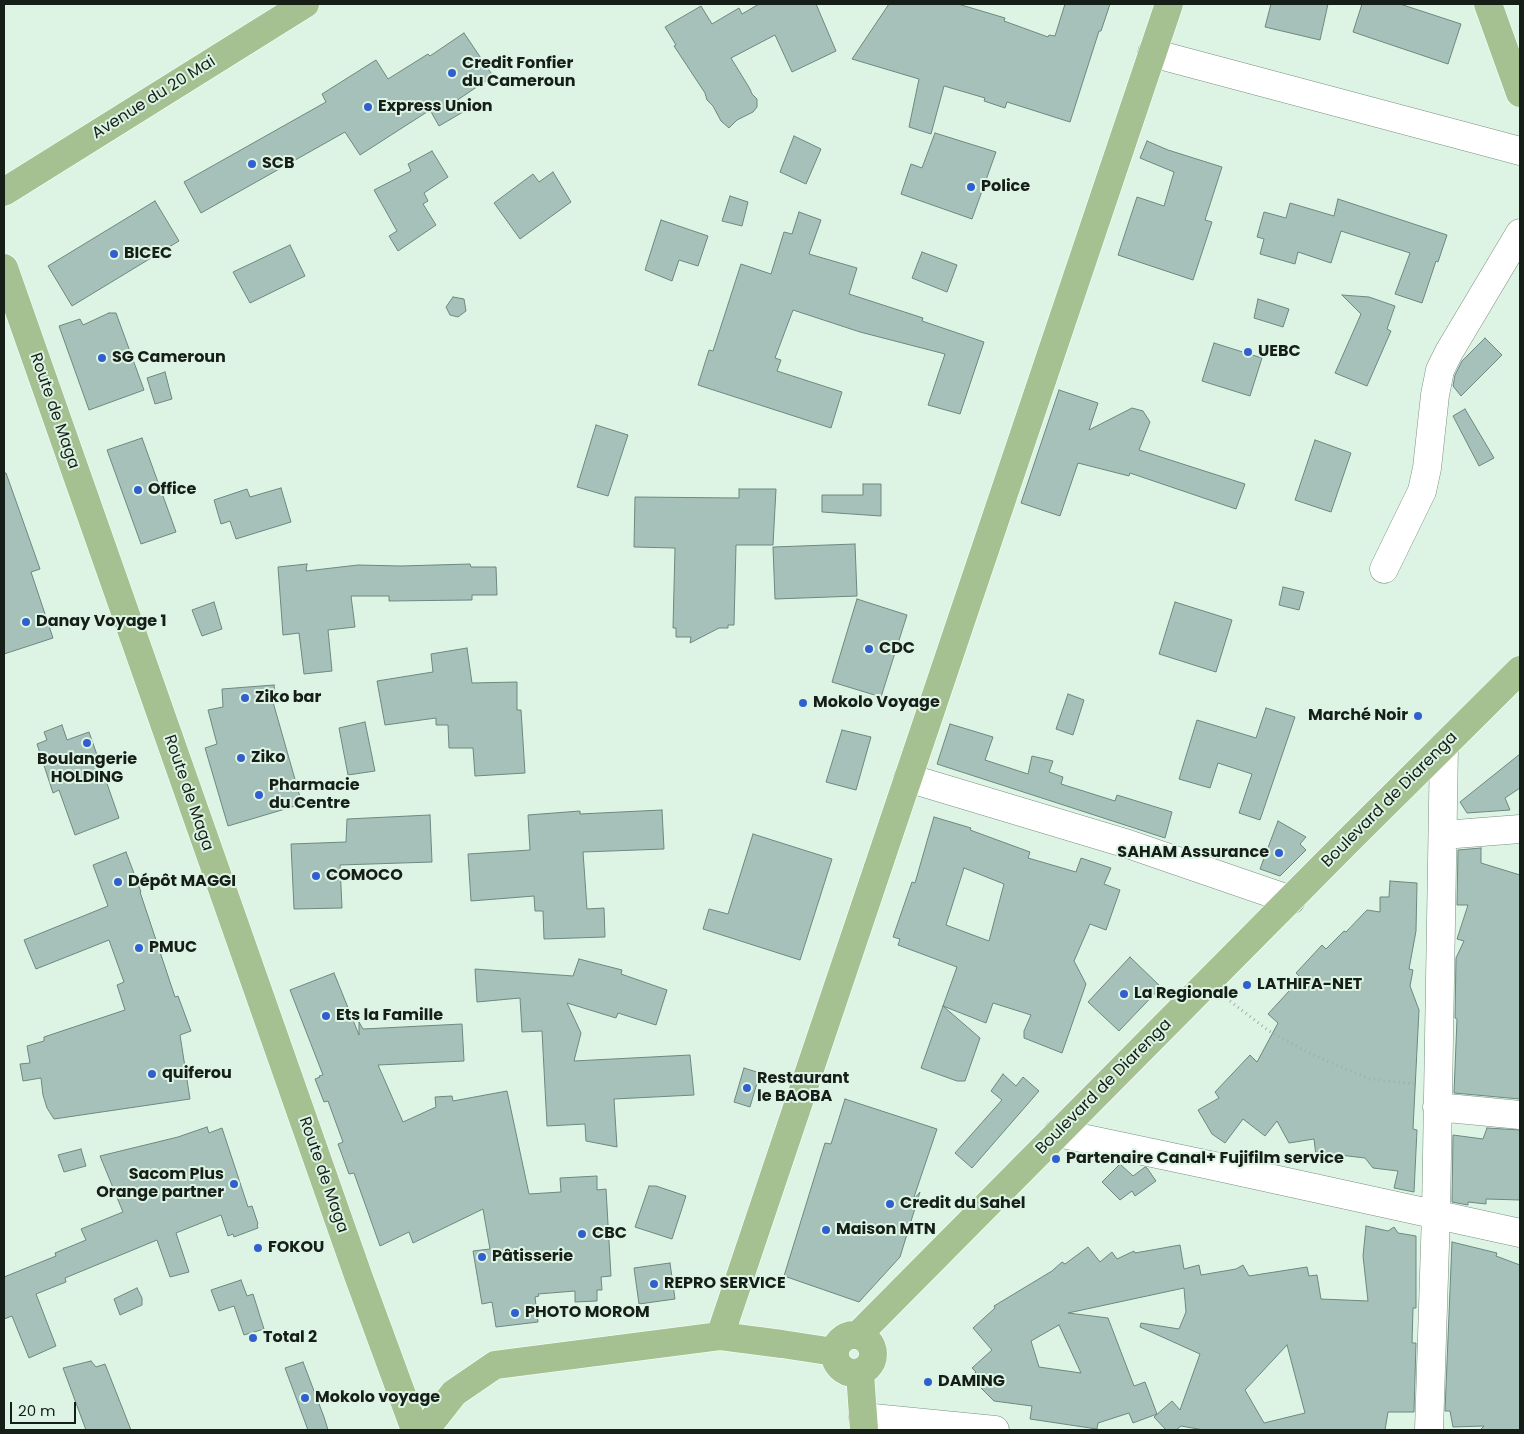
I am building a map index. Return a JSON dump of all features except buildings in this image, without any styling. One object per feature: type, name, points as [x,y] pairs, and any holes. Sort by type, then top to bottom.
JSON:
[{"type":"main road","name":"Avenue du 20 Mai","points":[[4,192],[305,4]]},
{"type":"main road","points":[[720,1336],[1168,4]]},
{"type":"main road","points":[[1488,4],[1520,93]]},
{"type":"main road","name":"Route de Maga","points":[[4,268],[359,1278],[415,1430]]},
{"type":"main road","name":"Boulevard de Diarenga","points":[[858,1335],[1520,670]]},
{"type":"main road","points":[[858,1335],[864,1338],[871,1346],[873,1356],[868,1367],[860,1373],[849,1374],[839,1368],[834,1358],[834,1352],[842,1338],[858,1335]]},
{"type":"main road","points":[[425,1430],[454,1392],[495,1365],[720,1336],[834,1352]]},
{"type":"main road","points":[[860,1373],[864,1424]]},
{"type":"street","points":[[1152,53],[1520,151]]},
{"type":"street","points":[[1384,569],[1422,491],[1427,468],[1435,394],[1440,370],[1520,233]]},
{"type":"street","points":[[1429,1430],[1436,1214],[1444,746]]},
{"type":"street","points":[[908,778],[1128,844],[1291,900]]},
{"type":"street","points":[[1443,835],[1520,829]]},
{"type":"street","points":[[1438,1096],[1520,1115]]},
{"type":"street","points":[[1058,1134],[1520,1233]]},
{"type":"street","points":[[864,1424],[995,1430]]},
{"type":"path","points":[[1208,983],[1269,1031],[1315,1056],[1370,1079],[1438,1096]]},
{"type":"place","name":"Credit Fonfier du Cameroun","points":[[452,73]]},
{"type":"place","name":"Express Union","points":[[368,107]]},
{"type":"place","name":"SCB","points":[[252,164]]},
{"type":"place","name":"Police","points":[[971,187]]},
{"type":"place","name":"BICEC","points":[[114,254]]},
{"type":"place","name":"UEBC","points":[[1248,352]]},
{"type":"place","name":"SG Cameroun","points":[[102,358]]},
{"type":"place","name":"Office","points":[[138,490]]},
{"type":"place","name":"Danay Voyage 1","points":[[26,622]]},
{"type":"place","name":"CDC","points":[[869,649]]},
{"type":"place","name":"Ziko bar","points":[[245,698]]},
{"type":"place","name":"Mokolo Voyage","points":[[803,703]]},
{"type":"place","name":"Marché Noir","points":[[1418,716]]},
{"type":"place","name":"Boulangerie HOLDING","points":[[87,743]]},
{"type":"place","name":"Ziko","points":[[241,758]]},
{"type":"place","name":"Pharmacie du Centre","points":[[259,795]]},
{"type":"place","name":"SAHAM Assurance","points":[[1279,853]]},
{"type":"place","name":"COMOCO","points":[[316,876]]},
{"type":"place","name":"Dépôt MAGGI","points":[[118,882]]},
{"type":"place","name":"PMUC","points":[[139,948]]},
{"type":"place","name":"LATHIFA-NET","points":[[1247,985]]},
{"type":"place","name":"La Regionale","points":[[1124,994]]},
{"type":"place","name":"Ets la Famille","points":[[326,1016]]},
{"type":"place","name":"quiferou","points":[[152,1074]]},
{"type":"place","name":"Restaurant le BAOBA","points":[[747,1088]]},
{"type":"place","name":"Partenaire Canal+ Fujifilm service","points":[[1056,1159]]},
{"type":"place","name":"Sacom Plus Orange partner","points":[[234,1184]]},
{"type":"place","name":"Credit du Sahel","points":[[890,1204]]},
{"type":"place","name":"Maison MTN","points":[[826,1230]]},
{"type":"place","name":"CBC","points":[[582,1234]]},
{"type":"place","name":"FOKOU","points":[[258,1248]]},
{"type":"place","name":"Pâtisserie","points":[[482,1257]]},
{"type":"place","name":"REPRO SERVICE","points":[[654,1284]]},
{"type":"place","name":"PHOTO MOROM","points":[[515,1313]]},
{"type":"place","name":"Total 2","points":[[253,1338]]},
{"type":"place","name":"DAMING","points":[[928,1382]]},
{"type":"place","name":"Mokolo voyage","points":[[305,1398]]}]
